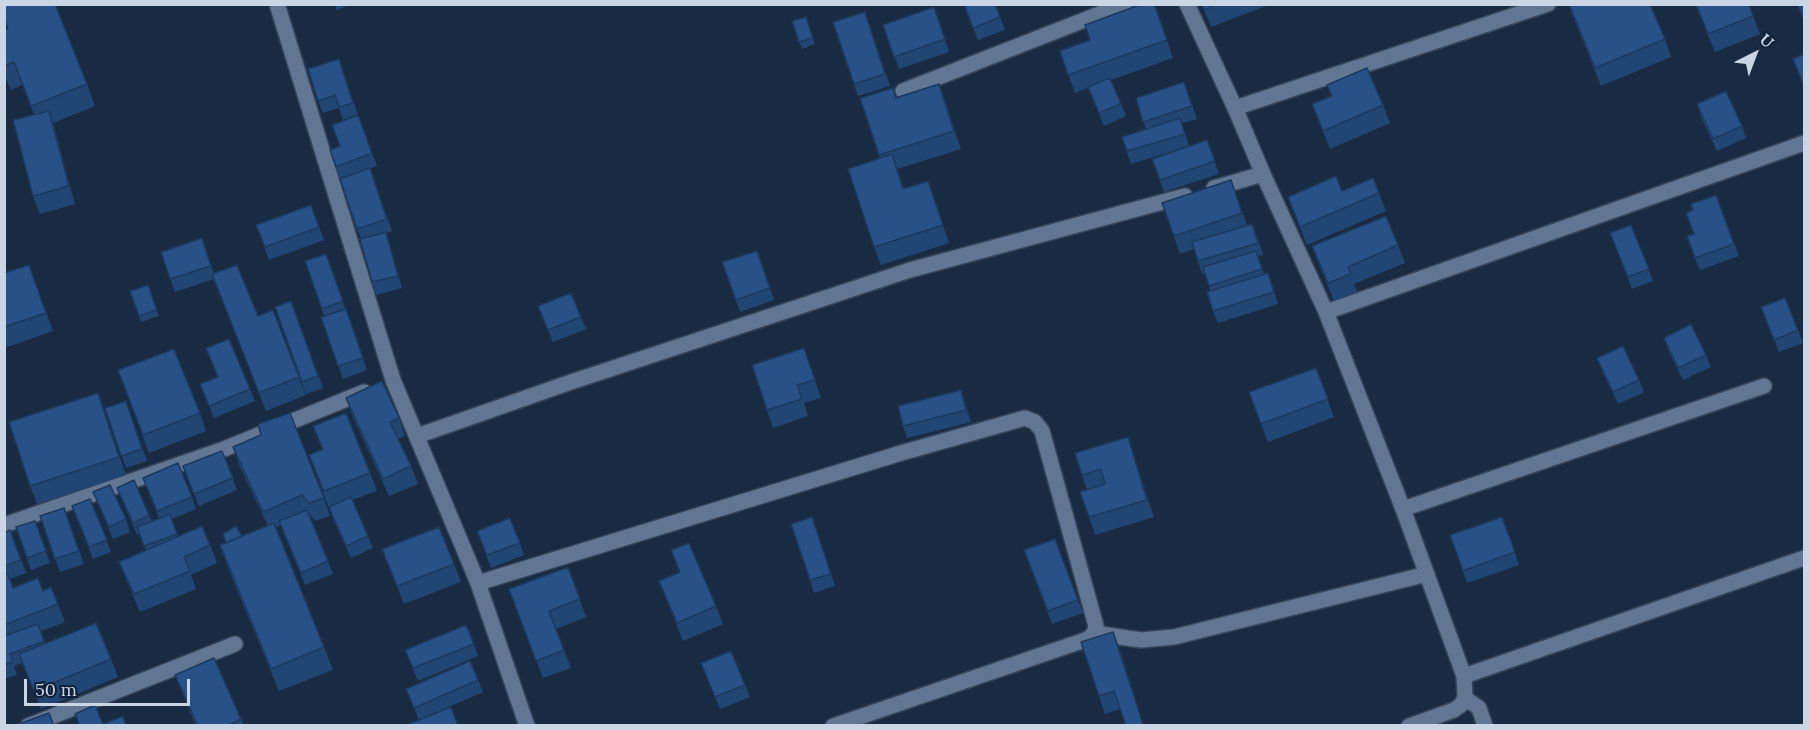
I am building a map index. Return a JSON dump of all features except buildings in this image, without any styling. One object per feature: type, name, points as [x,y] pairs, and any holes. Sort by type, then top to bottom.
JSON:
[{"type":"street","points":[[277,4],[393,380],[478,583],[527,726]]},
{"type":"street","points":[[903,91],[1125,4]]},
{"type":"street","points":[[1187,4],[1326,312],[1403,509],[1464,676],[1465,698],[1461,705],[1454,711],[1409,726]]},
{"type":"street","points":[[1235,108],[1548,4]]},
{"type":"street","points":[[1326,312],[1804,143]]},
{"type":"street","points":[[417,436],[571,382],[910,270],[1263,174]]},
{"type":"street","points":[[4,525],[224,449],[393,380]]},
{"type":"street","points":[[1403,509],[1764,386]]},
{"type":"street","points":[[478,583],[901,453],[1025,418],[1035,422],[1042,431],[1096,626],[1094,633],[1088,639],[833,726]]},
{"type":"street","points":[[1464,676],[1804,558]]},
{"type":"street","points":[[1094,633],[1141,640],[1174,637],[1427,574]]},
{"type":"street","points":[[28,726],[235,644]]},
{"type":"street","points":[[1465,698],[1479,708],[1485,726]]}]
